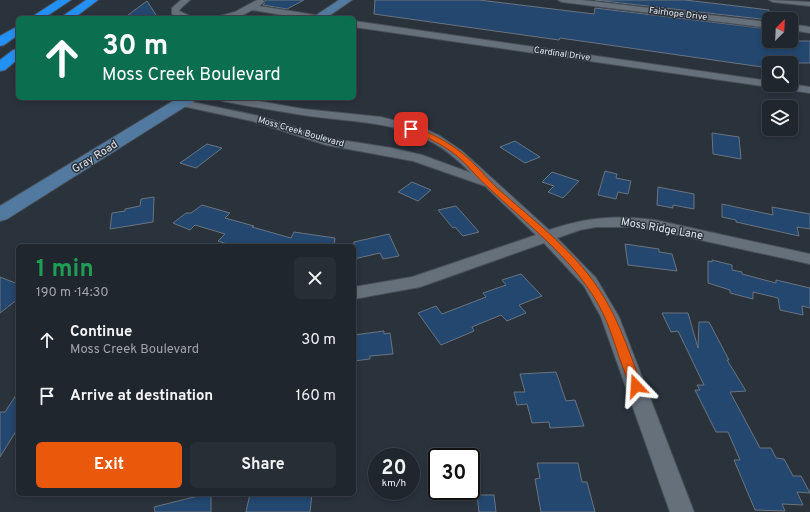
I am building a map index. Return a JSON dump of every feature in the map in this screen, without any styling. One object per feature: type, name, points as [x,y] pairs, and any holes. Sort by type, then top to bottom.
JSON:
[{"type":"highway","points":[[39,16],[66,0]]},
{"type":"highway","points":[[69,16],[93,0]]},
{"type":"highway","points":[[0,42],[16,31]]},
{"type":"highway","points":[[0,68],[16,55]]},
{"type":"street","points":[[185,16],[175,12],[176,8],[186,0]]},
{"type":"street","points":[[230,16],[238,14],[264,0]]},
{"type":"street","points":[[320,16],[347,0]]},
{"type":"street","name":"Fairhope Drive","points":[[562,0],[762,24]]},
{"type":"street","points":[[773,0],[810,4]]},
{"type":"street","points":[[250,7],[305,16]]},
{"type":"street","name":"Cardinal Drive","points":[[356,24],[762,83]]},
{"type":"street","points":[[798,28],[810,30]]},
{"type":"street","points":[[798,88],[810,90]]},
{"type":"street","name":"Moss Creek Boulevard","points":[[186,100],[273,123],[326,141],[392,152],[417,158],[488,184]]},
{"type":"street","name":"Gray Road","points":[[0,215],[186,100]]},
{"type":"street","name":"Moss Creek Boulevard","points":[[233,100],[295,111],[381,121],[424,133],[455,151],[474,168],[488,184],[545,236],[581,272],[594,288],[610,318],[682,512]]},
{"type":"street","name":"Moss Ridge Lane","points":[[356,293],[414,283],[545,236],[589,222],[602,221],[632,221],[810,259]]},
{"type":"building","points":[[265,0],[304,0],[287,9],[263,5]]},
{"type":"building","points":[[375,0],[479,0],[594,14],[595,8],[762,28],[762,48],[798,48],[798,41],[810,41],[810,63],[798,63],[798,56],[762,56],[762,67],[560,38],[559,40],[374,14]]},
{"type":"building","points":[[595,0],[685,0],[769,10],[769,12],[762,12],[762,19]]},
{"type":"building","points":[[147,1],[157,16],[127,16]]},
{"type":"building","points":[[712,133],[739,137],[741,159],[713,154]]},
{"type":"building","points":[[515,141],[540,157],[525,163],[500,147]]},
{"type":"building","points":[[207,144],[222,148],[196,168],[180,163]]},
{"type":"building","points":[[605,171],[617,174],[616,178],[631,181],[628,194],[618,192],[616,199],[598,195]]},
{"type":"building","points":[[552,172],[579,181],[563,198],[548,192],[554,186],[542,182]]},
{"type":"building","points":[[412,182],[431,190],[418,201],[398,192]]},
{"type":"building","points":[[658,187],[694,194],[694,209],[673,205],[673,208],[657,205]]},
{"type":"building","points":[[154,197],[153,222],[110,229],[112,213],[125,211],[125,209],[140,206],[141,199]]},
{"type":"building","points":[[722,204],[773,215],[772,207],[810,214],[810,229],[797,227],[799,236],[736,222],[736,220],[722,217]]},
{"type":"building","points":[[202,205],[230,213],[225,218],[254,226],[252,227],[291,238],[294,232],[335,238],[334,244],[227,244],[218,241],[225,234],[195,225],[190,230],[173,223],[186,213],[191,213]]},
{"type":"building","points":[[456,206],[479,232],[463,236],[455,227],[453,228],[438,210]]},
{"type":"building","points":[[389,234],[399,256],[383,259],[380,253],[356,259],[356,244],[354,244],[354,242]]},
{"type":"building","points":[[625,244],[659,249],[659,252],[672,254],[677,271],[628,265]]},
{"type":"building","points":[[712,260],[732,265],[732,270],[742,272],[742,274],[776,283],[776,280],[810,288],[810,308],[802,306],[803,315],[780,310],[778,298],[753,292],[753,299],[730,293],[730,290],[708,283],[708,261],[712,262]]},
{"type":"building","points":[[521,274],[542,296],[519,305],[526,313],[507,321],[501,315],[472,327],[474,331],[441,345],[418,313],[436,306],[442,314],[486,297],[483,293],[506,285],[502,280]]},
{"type":"building","points":[[0,277],[16,283],[16,301],[0,313]]},
{"type":"building","points":[[662,313],[688,313],[698,348],[699,322],[709,322],[729,360],[727,360],[746,391],[730,392],[760,448],[771,448],[776,458],[784,459],[793,476],[801,476],[810,493],[797,492],[803,505],[782,504],[785,511],[755,510],[734,460],[740,460],[728,432],[716,432],[695,390],[700,390],[697,385],[704,385],[678,331],[671,332]]},
{"type":"building","points":[[384,331],[384,334],[390,333],[393,354],[370,356],[370,359],[356,361],[356,335]]},
{"type":"building","points":[[556,372],[566,401],[575,400],[584,426],[550,428],[549,422],[532,423],[527,404],[517,405],[514,392],[525,392],[520,374]]},
{"type":"building","points":[[16,395],[16,431],[0,457],[0,412],[5,412]]},
{"type":"building","points":[[537,463],[578,463],[582,482],[587,482],[595,512],[541,512],[535,479],[540,478]]},
{"type":"building","points":[[480,495],[494,495],[496,512],[479,512],[478,500],[480,500]]},
{"type":"building","points":[[198,496],[211,496],[211,512],[155,512],[154,507]]},
{"type":"building","points":[[250,496],[312,496],[310,512],[246,512]]},
{"type":"route","points":[[411,129],[424,133],[455,151],[474,168],[488,184],[492,186],[563,252],[590,282],[616,330],[636,386]]}]
